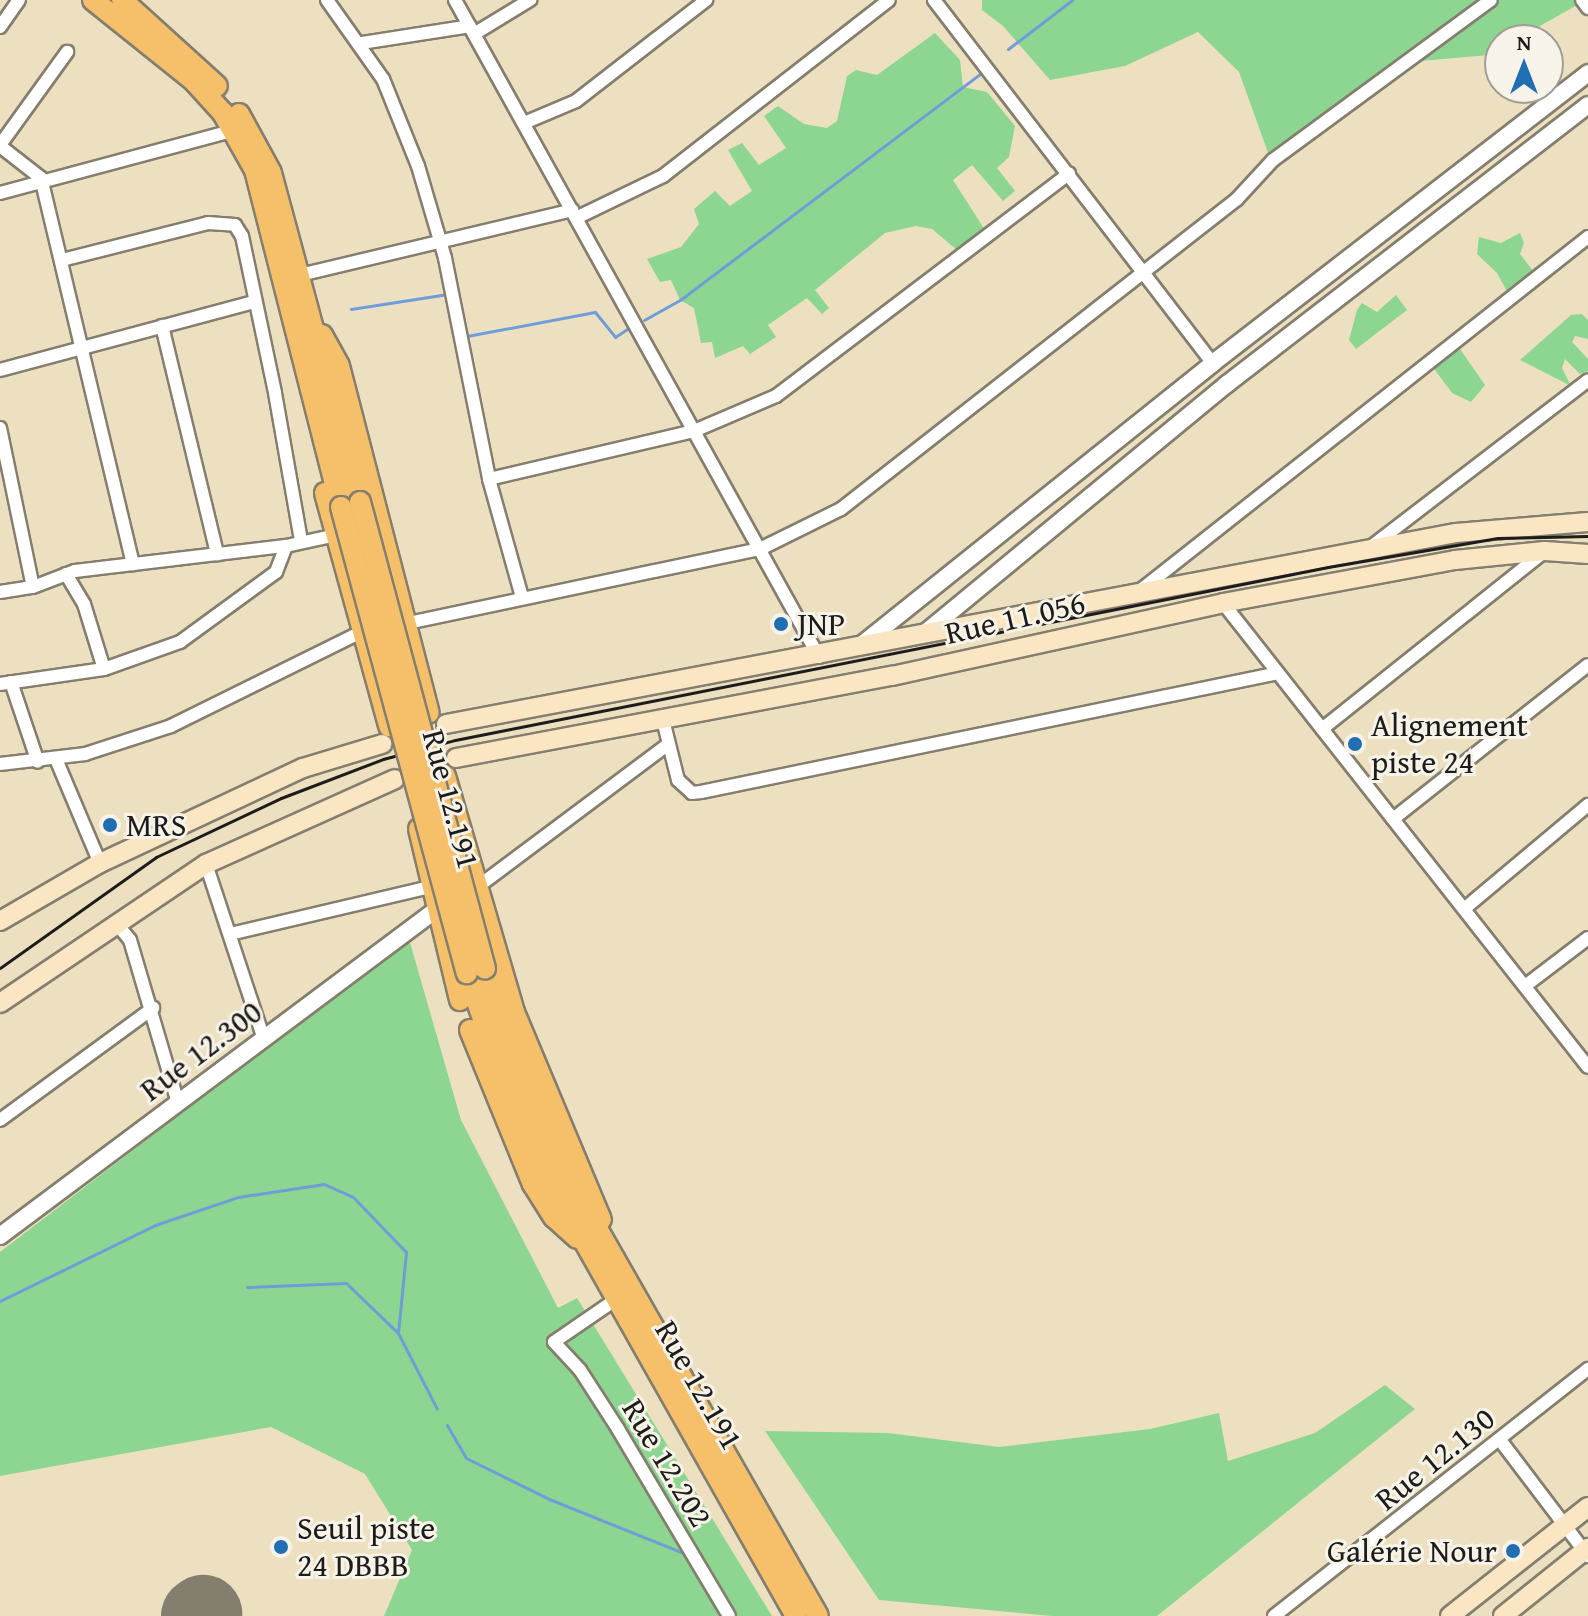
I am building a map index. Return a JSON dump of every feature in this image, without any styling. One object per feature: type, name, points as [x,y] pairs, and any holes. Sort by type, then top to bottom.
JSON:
[{"type":"main road","name":"Rue 12.191","points":[[93,0],[193,80],[235,130],[259,182],[303,325],[476,971],[525,1131],[595,1240],[818,1616]]},
{"type":"main road","name":"Rue 12.191","points":[[122,0],[205,71],[242,117],[271,173],[300,275],[303,325]]},
{"type":"main road","points":[[303,325],[329,343],[339,366],[408,623],[438,718],[455,740],[450,767],[514,1012],[598,1206],[595,1240],[545,1204],[500,1113],[436,910],[403,782],[385,765],[385,735],[361,632],[291,363],[303,325]]},
{"type":"main road","points":[[0,919],[100,863],[303,768],[385,735],[407,714],[438,718],[819,657],[926,632],[1142,589],[1496,526],[1587,521]]},
{"type":"main road","name":"Rue 11.056","points":[[450,767],[1223,603],[1488,554],[1545,551],[1588,554]]},
{"type":"main road","points":[[0,1003],[115,922],[206,864],[403,782],[429,785],[450,767]]},
{"type":"main road","name":"Rue 12.191","points":[[595,1240],[615,1300],[796,1616]]},
{"type":"main road","points":[[1450,1616],[1588,1507]]},
{"type":"main road","points":[[1484,1589],[1503,1616],[1587,1552]]},
{"type":"street","points":[[0,27],[19,0]]},
{"type":"street","points":[[327,0],[362,43],[404,129],[441,241],[489,479],[522,597]]},
{"type":"street","points":[[455,0],[819,657]]},
{"type":"street","points":[[362,43],[472,30],[530,0]]},
{"type":"street","points":[[524,123],[576,101],[706,0]]},
{"type":"street","points":[[300,275],[441,241],[574,214],[663,176],[889,0]]},
{"type":"street","points":[[934,0],[1213,363]]},
{"type":"street","points":[[408,623],[760,549],[841,509],[1237,199],[1273,160],[1491,0]]},
{"type":"street","points":[[1582,0],[1588,8]]},
{"type":"street","points":[[67,52],[0,146],[41,178],[133,564]]},
{"type":"street","points":[[860,646],[1213,363],[1588,73]]},
{"type":"street","points":[[926,632],[1227,384],[1588,105]]},
{"type":"street","points":[[0,193],[41,178],[235,130]]},
{"type":"street","points":[[489,479],[694,431],[776,396],[1069,174]]},
{"type":"street","points":[[62,260],[226,221],[242,236],[301,541]]},
{"type":"street","points":[[1142,589],[1588,237]]},
{"type":"street","points":[[0,370],[254,302]]},
{"type":"street","points":[[162,326],[217,554]]},
{"type":"street","points":[[1367,550],[1588,380]]},
{"type":"street","points":[[0,428],[33,587]]},
{"type":"street","points":[[0,592],[33,587],[66,574],[286,546],[336,535]]},
{"type":"street","points":[[38,762],[5,683],[104,669],[180,642],[249,596],[276,572],[286,546]]},
{"type":"street","points":[[1322,729],[1545,551]]},
{"type":"street","points":[[66,574],[84,604],[104,669]]},
{"type":"street","points":[[1223,603],[1588,1067]]},
{"type":"street","points":[[0,764],[56,759],[213,710],[361,632]]},
{"type":"street","points":[[1393,819],[1588,665]]},
{"type":"street","points":[[663,720],[678,780],[692,793],[1278,673]]},
{"type":"street","points":[[480,885],[667,745]]},
{"type":"street","points":[[56,759],[100,863]]},
{"type":"street","points":[[1464,909],[1588,805]]},
{"type":"street","points":[[206,864],[264,1039]]},
{"type":"street","points":[[230,934],[431,887]]},
{"type":"street","name":"Rue 12.300","points":[[0,1236],[436,910]]},
{"type":"street","points":[[115,922],[130,940],[153,1008],[178,1103]]},
{"type":"street","points":[[1525,986],[1588,938]]},
{"type":"street","points":[[0,1120],[153,1008]]},
{"type":"street","name":"Rue 12.202","points":[[615,1300],[554,1342],[580,1370],[618,1429],[729,1616]]},
{"type":"street","name":"Rue 12.130","points":[[1274,1616],[1588,1369]]},
{"type":"street","points":[[1500,1440],[1562,1527],[1587,1552]]},
{"type":"green space","points":[[982,0],[1586,0],[1543,24],[1484,24],[1484,55],[1397,63],[1271,161],[1239,72],[1198,32],[1125,66],[1050,80],[1003,26],[982,10]]},
{"type":"green space","points":[[935,33],[960,60],[963,87],[987,92],[1015,126],[1009,157],[997,168],[1015,191],[1003,201],[972,165],[953,180],[985,230],[957,250],[932,229],[916,226],[885,233],[815,290],[829,308],[822,314],[807,298],[768,325],[776,337],[750,354],[743,346],[715,358],[712,342],[701,343],[694,308],[680,300],[671,280],[660,282],[647,259],[681,247],[699,224],[694,209],[715,191],[730,206],[752,191],[728,150],[742,143],[759,165],[786,148],[764,116],[778,106],[804,124],[827,128],[837,121],[847,76],[856,70],[877,75]]},
{"type":"green space","points":[[1520,233],[1524,243],[1520,254],[1537,276],[1509,295],[1497,273],[1477,254],[1479,237],[1501,243]]},
{"type":"green space","points":[[1396,295],[1407,310],[1356,349],[1349,340],[1362,303],[1377,312]]},
{"type":"green space","points":[[1582,314],[1588,320],[1588,339],[1575,336],[1572,342],[1588,359],[1588,371],[1580,374],[1565,359],[1562,368],[1571,386],[1520,360],[1571,315]]},
{"type":"green space","points":[[1460,349],[1485,385],[1471,402],[1452,393],[1432,366]]},
{"type":"green space","points":[[409,939],[461,1120],[558,1308],[577,1298],[772,1616],[384,1616],[412,1550],[365,1474],[271,1427],[0,1476],[0,1252]]},
{"type":"green space","points":[[1385,1385],[1415,1409],[1157,1616],[1052,1616],[879,1600],[765,1431],[888,1433],[999,1447],[1150,1429],[1219,1413],[1228,1461],[1315,1433]]},
{"type":"waterway","points":[[1008,49],[1072,0]]},
{"type":"waterway","points":[[644,320],[680,300],[983,72]]},
{"type":"waterway","points":[[351,309],[448,294]]},
{"type":"waterway","points":[[465,330],[467,336],[595,312],[615,337],[632,326]]},
{"type":"waterway","points":[[0,1301],[155,1225],[238,1197],[324,1184],[353,1197],[406,1252],[398,1333],[437,1409]]},
{"type":"waterway","points":[[247,1287],[346,1283],[398,1333]]},
{"type":"waterway","points":[[447,1425],[466,1458],[549,1499],[686,1554]]},
{"type":"railway","points":[[0,968],[156,857],[281,798],[383,759],[455,740],[1328,567],[1498,538],[1588,536]]},
{"type":"place","name":"JNP","points":[[781,624]]},
{"type":"place","name":"Alignement piste 24","points":[[1355,744]]},
{"type":"place","name":"MRS","points":[[110,825]]},
{"type":"place","name":"Seuil piste 24 DBBB","points":[[281,1547]]},
{"type":"place","name":"Galérie Nour","points":[[1513,1551]]}]
